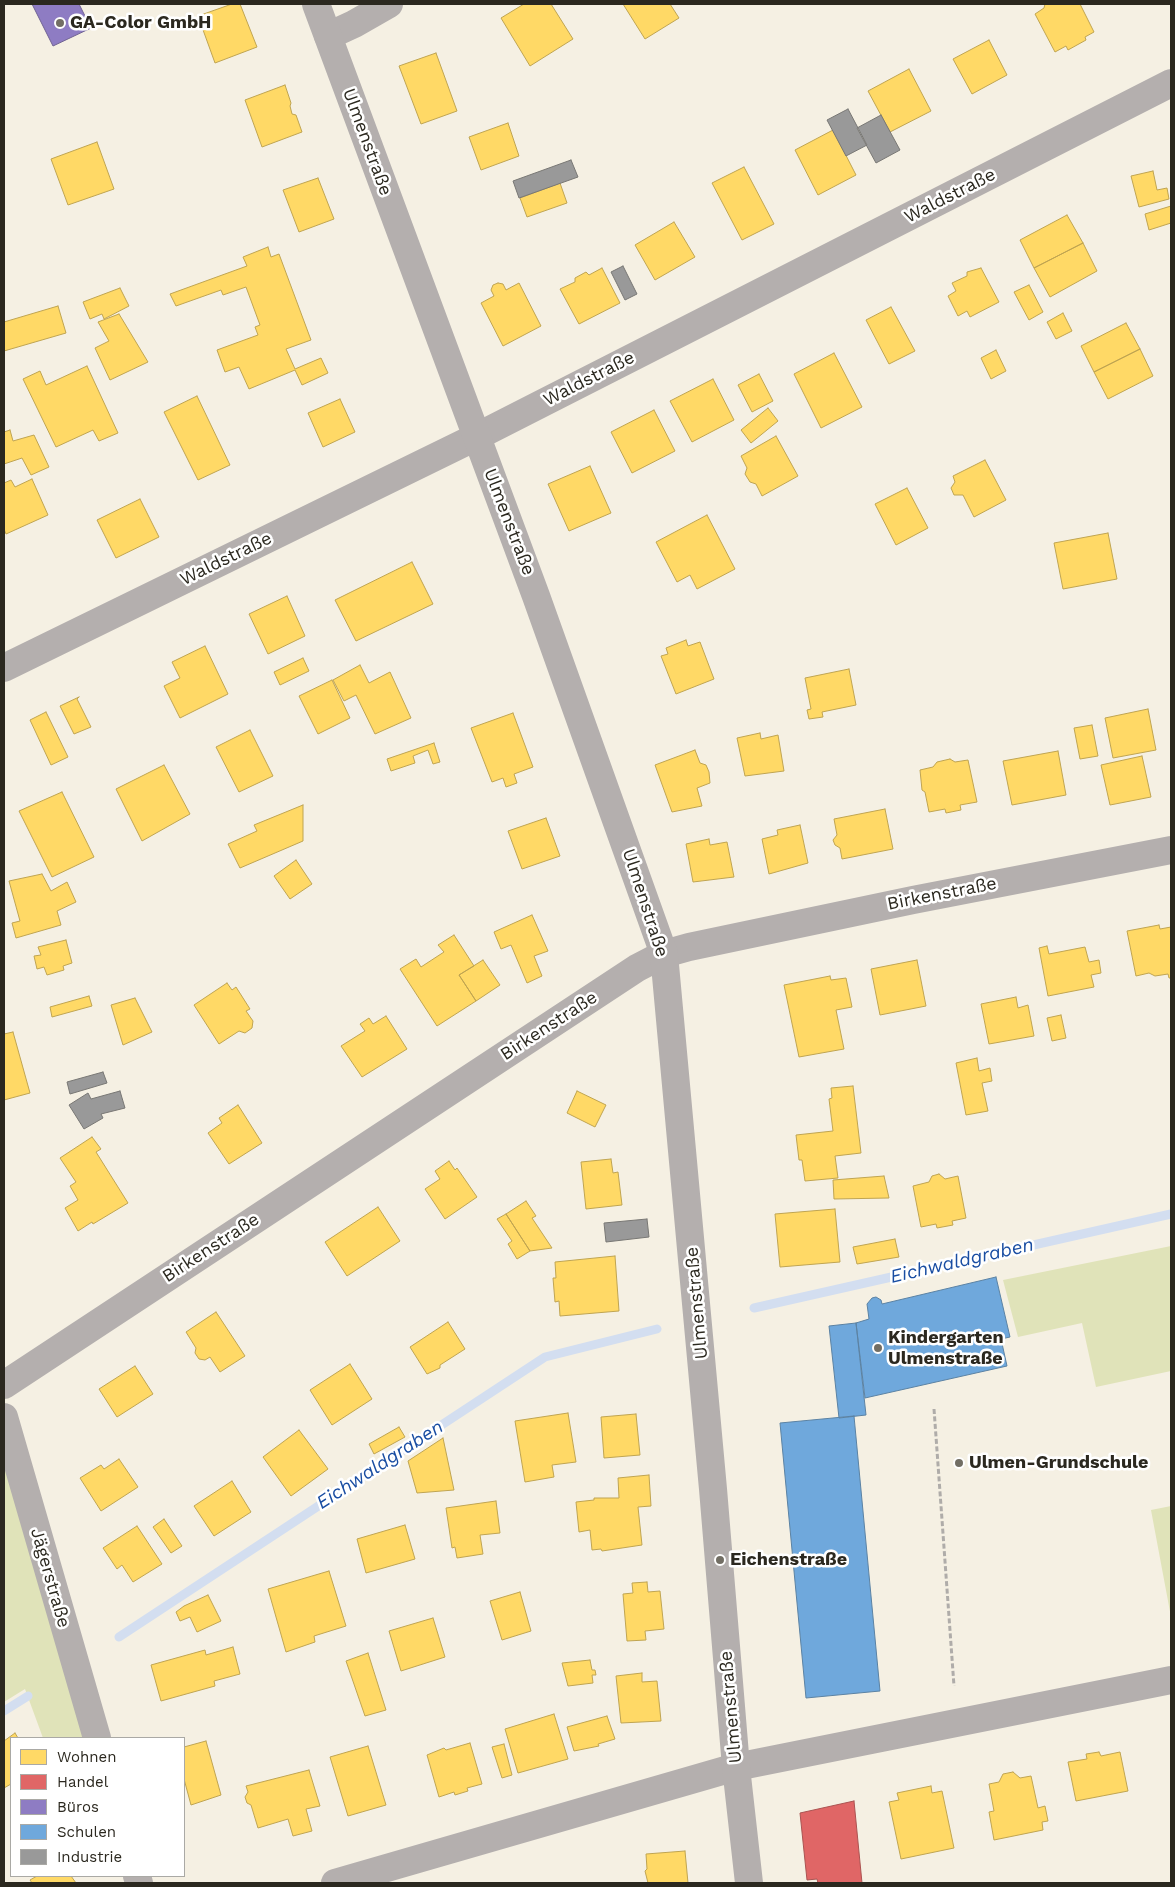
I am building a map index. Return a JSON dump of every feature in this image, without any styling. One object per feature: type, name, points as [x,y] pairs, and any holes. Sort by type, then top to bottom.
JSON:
[{"type":"street","name":"Ulmenstraße","points":[[316,4],[540,605],[664,954],[716,1516],[736,1767],[749,1883]]},
{"type":"street","points":[[328,36],[389,4]]},
{"type":"street","name":"Waldstraße","points":[[4,668],[476,437],[1171,83]]},
{"type":"street","name":"Birkenstraße","points":[[4,1385],[638,968],[664,954],[689,947],[913,900],[1171,850]]},
{"type":"street","name":"Jägerstraße","points":[[4,1417],[97,1737]]},
{"type":"street","points":[[335,1883],[736,1767],[1171,1680]]},
{"type":"path","points":[[934,1409],[954,1686]]},
{"type":"green space","points":[[1171,1246],[1171,1371],[1096,1387],[1082,1323],[1018,1337],[1003,1280]]},
{"type":"green space","points":[[4,1453],[85,1737],[43,1737],[25,1689],[4,1702]]},
{"type":"green space","points":[[1171,1506],[1171,1617],[1151,1510]]},
{"type":"building: Wohnen","points":[[232,4],[240,4],[257,47],[215,63],[198,16]]},
{"type":"building: Wohnen","points":[[524,4],[551,4],[573,39],[530,66],[501,18]]},
{"type":"building: Wohnen","points":[[623,4],[670,4],[679,18],[645,39]]},
{"type":"building: Wohnen","points":[[1045,4],[1080,4],[1094,32],[1085,37],[1086,40],[1068,50],[1066,46],[1055,52],[1035,14],[1044,8]]},
{"type":"building: Wohnen","points":[[989,40],[1007,75],[972,94],[953,59]]},
{"type":"building: Wohnen","points":[[436,53],[457,111],[421,124],[399,66]]},
{"type":"building: Wohnen","points":[[909,69],[931,111],[890,132],[868,91]]},
{"type":"building: Wohnen","points":[[285,85],[291,103],[292,114],[296,115],[302,132],[262,147],[245,100]]},
{"type":"building: Wohnen","points":[[508,123],[519,156],[481,170],[469,137]]},
{"type":"building: Wohnen","points":[[833,130],[856,175],[818,195],[795,150]]},
{"type":"building: Wohnen","points":[[97,142],[114,189],[68,205],[51,159]]},
{"type":"building: Wohnen","points":[[744,167],[774,224],[742,240],[712,183]]},
{"type":"building: Wohnen","points":[[1153,171],[1157,190],[1167,188],[1169,199],[1139,207],[1131,176]]},
{"type":"building: Wohnen","points":[[318,178],[334,219],[299,232],[283,190]]},
{"type":"building: Wohnen","points":[[560,183],[567,203],[527,217],[520,198]]},
{"type":"building: Wohnen","points":[[1171,206],[1171,223],[1149,230],[1145,214]]},
{"type":"building: Wohnen","points":[[1067,215],[1083,243],[1034,268],[1020,240]]},
{"type":"building: Wohnen","points":[[674,222],[695,257],[655,280],[635,245]]},
{"type":"building: Wohnen","points":[[1083,243],[1097,271],[1050,297],[1034,268]]},
{"type":"building: Wohnen","points":[[268,247],[271,257],[279,254],[311,340],[286,349],[295,369],[321,358],[328,373],[302,385],[295,370],[249,389],[239,367],[225,372],[217,350],[258,335],[255,327],[260,325],[246,287],[223,295],[221,290],[176,306],[170,294],[247,266],[243,257]]},
{"type":"building: Wohnen","points":[[602,268],[620,303],[579,324],[560,289],[575,282],[575,278],[586,272],[589,275]]},
{"type":"building: Wohnen","points":[[981,268],[999,302],[970,317],[967,311],[958,316],[948,296],[956,291],[952,283],[967,276],[967,272]]},
{"type":"building: Wohnen","points":[[519,283],[541,326],[503,346],[481,303],[494,296],[491,290],[493,285],[503,284],[506,290]]},
{"type":"building: Wohnen","points":[[1029,285],[1043,312],[1029,320],[1014,292]]},
{"type":"building: Wohnen","points":[[120,288],[129,306],[104,319],[102,314],[90,319],[83,302]]},
{"type":"building: Wohnen","points":[[58,306],[66,333],[4,351],[4,322]]},
{"type":"building: Wohnen","points":[[891,307],[915,351],[889,364],[866,320]]},
{"type":"building: Wohnen","points":[[1063,313],[1072,331],[1056,339],[1047,322]]},
{"type":"building: Wohnen","points":[[119,314],[148,362],[110,380],[95,348],[109,341],[98,322]]},
{"type":"building: Wohnen","points":[[1126,323],[1140,349],[1094,372],[1081,346]]},
{"type":"building: Wohnen","points":[[1140,349],[1153,376],[1108,399],[1094,372]]},
{"type":"building: Wohnen","points":[[996,350],[1006,371],[991,379],[981,358]]},
{"type":"building: Wohnen","points":[[834,353],[862,407],[821,428],[794,374]]},
{"type":"building: Wohnen","points":[[87,366],[118,433],[99,441],[93,430],[56,447],[23,379],[40,371],[46,385]]},
{"type":"building: Wohnen","points":[[759,374],[773,401],[752,412],[738,385]]},
{"type":"building: Wohnen","points":[[713,379],[734,420],[692,442],[670,401]]},
{"type":"building: Wohnen","points":[[197,396],[230,465],[198,480],[164,412]]},
{"type":"building: Wohnen","points":[[340,399],[355,432],[323,447],[308,413]]},
{"type":"building: Wohnen","points":[[768,408],[778,421],[751,443],[741,430]]},
{"type":"building: Wohnen","points":[[654,410],[675,451],[632,473],[611,432]]},
{"type":"building: Wohnen","points":[[10,430],[13,441],[34,435],[49,467],[31,475],[22,458],[4,464],[4,432]]},
{"type":"building: Wohnen","points":[[776,436],[798,476],[762,496],[756,484],[750,482],[745,474],[747,468],[741,456]]},
{"type":"building: Wohnen","points":[[985,460],[1006,500],[974,517],[963,495],[954,495],[951,488],[955,482],[953,476]]},
{"type":"building: Wohnen","points":[[590,466],[611,513],[569,531],[548,484]]},
{"type":"building: Wohnen","points":[[32,479],[48,515],[6,534],[4,529],[4,483],[11,480],[15,487]]},
{"type":"building: Wohnen","points":[[907,488],[928,528],[896,545],[875,504]]},
{"type":"building: Wohnen","points":[[140,499],[159,537],[116,558],[97,520]]},
{"type":"building: Wohnen","points":[[707,515],[735,569],[697,589],[690,575],[677,582],[656,542]]},
{"type":"building: Wohnen","points":[[1108,533],[1117,579],[1063,589],[1054,543]]},
{"type":"building: Wohnen","points":[[412,562],[433,604],[356,641],[335,600]]},
{"type":"building: Wohnen","points":[[287,596],[305,636],[268,654],[249,614]]},
{"type":"building: Wohnen","points":[[686,640],[688,646],[700,642],[714,679],[676,694],[661,656],[668,654],[666,648]]},
{"type":"building: Wohnen","points":[[205,646],[228,694],[180,718],[164,686],[180,678],[172,662]]},
{"type":"building: Wohnen","points":[[303,658],[309,671],[280,685],[274,672]]},
{"type":"building: Wohnen","points":[[360,665],[369,683],[390,672],[411,718],[375,734],[356,695],[344,701],[333,680]]},
{"type":"building: Wohnen","points":[[849,669],[856,705],[822,712],[823,717],[809,719],[807,710],[811,709],[805,678]]},
{"type":"building: Wohnen","points":[[332,680],[350,718],[318,734],[299,696]]},
{"type":"building: Wohnen","points":[[79,697],[77,699],[91,727],[74,734],[60,706]]},
{"type":"building: Wohnen","points":[[1148,709],[1156,750],[1113,758],[1105,718]]},
{"type":"building: Wohnen","points":[[46,712],[68,757],[51,765],[30,720]]},
{"type":"building: Wohnen","points":[[513,713],[533,767],[514,774],[517,783],[506,787],[503,778],[492,782],[471,728]]},
{"type":"building: Wohnen","points":[[1092,725],[1098,756],[1080,759],[1074,728]]},
{"type":"building: Wohnen","points":[[250,730],[273,776],[239,792],[216,747]]},
{"type":"building: Wohnen","points":[[760,733],[761,739],[778,735],[784,771],[745,776],[737,738]]},
{"type":"building: Wohnen","points":[[434,743],[440,762],[433,764],[428,750],[413,756],[415,763],[391,771],[387,759]]},
{"type":"building: Wohnen","points":[[695,750],[700,763],[706,765],[709,772],[710,783],[697,788],[702,806],[672,812],[655,765]]},
{"type":"building: Wohnen","points":[[1058,751],[1066,795],[1012,805],[1003,761]]},
{"type":"building: Wohnen","points":[[1142,756],[1151,797],[1110,805],[1101,765]]},
{"type":"building: Wohnen","points":[[950,759],[955,762],[968,760],[977,802],[960,805],[961,810],[946,813],[945,809],[929,812],[925,792],[922,790],[920,770],[933,767],[937,762]]},
{"type":"building: Wohnen","points":[[164,765],[190,814],[142,841],[116,789]]},
{"type":"building: Wohnen","points":[[62,792],[94,857],[52,877],[19,811]]},
{"type":"building: Wohnen","points":[[303,805],[303,841],[240,868],[228,844],[257,831],[254,825]]},
{"type":"building: Wohnen","points":[[885,809],[893,849],[842,859],[840,848],[835,845],[833,840],[837,835],[834,819]]},
{"type":"building: Wohnen","points":[[546,818],[560,856],[522,869],[508,831]]},
{"type":"building: Wohnen","points":[[800,825],[808,863],[769,874],[762,839],[778,835],[777,830]]},
{"type":"building: Wohnen","points":[[709,839],[710,845],[727,842],[734,877],[693,882],[686,844]]},
{"type":"building: Wohnen","points":[[296,860],[312,884],[290,899],[274,876]]},
{"type":"building: Wohnen","points":[[42,874],[51,891],[67,882],[76,902],[57,911],[61,925],[16,938],[12,923],[20,921],[9,881]]},
{"type":"building: Wohnen","points":[[532,915],[548,951],[534,956],[542,976],[527,983],[511,945],[501,949],[494,932]]},
{"type":"building: Wohnen","points":[[1159,925],[1160,929],[1171,927],[1171,978],[1169,978],[1168,974],[1155,976],[1149,973],[1136,976],[1127,931]]},
{"type":"building: Wohnen","points":[[454,935],[474,966],[459,975],[476,1001],[437,1026],[400,969],[416,959],[421,967],[444,952],[438,945]]},
{"type":"building: Wohnen","points":[[66,940],[72,963],[63,966],[64,970],[47,975],[44,967],[37,969],[34,956],[41,955],[38,947]]},
{"type":"building: Wohnen","points":[[1047,946],[1049,954],[1085,947],[1089,962],[1099,960],[1101,973],[1091,975],[1094,987],[1048,996],[1039,948]]},
{"type":"building: Wohnen","points":[[483,960],[500,985],[476,1001],[459,975]]},
{"type":"building: Wohnen","points":[[917,960],[926,1006],[880,1015],[871,969]]},
{"type":"building: Wohnen","points":[[830,976],[831,980],[846,978],[852,1007],[836,1010],[844,1049],[799,1057],[784,985]]},
{"type":"building: Wohnen","points":[[227,983],[232,990],[236,987],[250,1009],[246,1011],[253,1021],[252,1028],[245,1033],[239,1031],[219,1044],[194,1005]]},
{"type":"building: Wohnen","points":[[89,996],[92,1006],[52,1017],[50,1007]]},
{"type":"building: Wohnen","points":[[1016,997],[1018,1008],[1028,1005],[1034,1036],[989,1044],[981,1004]]},
{"type":"building: Wohnen","points":[[135,998],[152,1032],[123,1045],[111,1005]]},
{"type":"building: Wohnen","points":[[1061,1015],[1066,1038],[1052,1041],[1047,1018]]},
{"type":"building: Wohnen","points":[[386,1016],[407,1049],[362,1077],[341,1046],[365,1031],[360,1024],[369,1018],[373,1024]]},
{"type":"building: Wohnen","points":[[13,1032],[30,1093],[4,1100],[4,1034]]},
{"type":"building: Wohnen","points":[[977,1058],[979,1071],[990,1068],[992,1081],[982,1083],[988,1111],[966,1115],[956,1063]]},
{"type":"building: Wohnen","points":[[853,1086],[861,1153],[835,1156],[838,1178],[805,1181],[802,1160],[799,1160],[796,1135],[833,1131],[829,1099],[832,1098],[831,1088]]},
{"type":"building: Wohnen","points":[[577,1091],[606,1105],[595,1127],[567,1113]]},
{"type":"building: Wohnen","points":[[238,1105],[262,1143],[229,1164],[208,1133],[222,1123],[219,1118]]},
{"type":"building: Wohnen","points":[[92,1137],[101,1149],[96,1152],[128,1203],[78,1231],[65,1208],[78,1200],[70,1186],[76,1182],[60,1158]]},
{"type":"building: Wohnen","points":[[611,1159],[613,1173],[618,1172],[622,1205],[586,1209],[581,1162]]},
{"type":"building: Wohnen","points":[[449,1161],[455,1170],[457,1168],[477,1197],[445,1219],[425,1189],[440,1179],[435,1171]]},
{"type":"building: Wohnen","points":[[939,1174],[945,1179],[958,1176],[966,1218],[952,1221],[953,1225],[937,1228],[936,1224],[921,1227],[913,1186],[929,1182],[932,1176]]},
{"type":"building: Wohnen","points":[[884,1176],[889,1198],[834,1199],[833,1180]]},
{"type":"building: Wohnen","points":[[526,1201],[536,1216],[532,1218],[552,1248],[530,1251],[506,1214]]},
{"type":"building: Wohnen","points":[[378,1207],[400,1241],[347,1276],[325,1242]]},
{"type":"building: Wohnen","points":[[835,1209],[840,1262],[780,1267],[775,1214]]},
{"type":"building: Wohnen","points":[[506,1214],[530,1251],[517,1259],[508,1244],[512,1241],[497,1219]]},
{"type":"building: Wohnen","points":[[895,1239],[899,1257],[857,1264],[853,1247]]},
{"type":"building: Wohnen","points":[[615,1256],[619,1311],[560,1316],[559,1301],[555,1302],[553,1278],[556,1278],[555,1262]]},
{"type":"building: Wohnen","points":[[216,1312],[245,1356],[220,1372],[210,1357],[205,1360],[199,1359],[195,1353],[196,1348],[186,1332]]},
{"type":"building: Wohnen","points":[[448,1322],[465,1349],[440,1365],[440,1368],[427,1374],[410,1347]]},
{"type":"building: Wohnen","points":[[350,1364],[372,1399],[332,1425],[310,1390]]},
{"type":"building: Wohnen","points":[[135,1366],[153,1394],[117,1417],[99,1389]]},
{"type":"building: Wohnen","points":[[568,1413],[576,1462],[552,1465],[554,1477],[525,1482],[515,1421]]},
{"type":"building: Wohnen","points":[[636,1414],[640,1455],[604,1458],[601,1417]]},
{"type":"building: Wohnen","points":[[399,1427],[405,1437],[374,1454],[369,1444]]},
{"type":"building: Wohnen","points":[[299,1430],[328,1469],[291,1496],[263,1457]]},
{"type":"building: Wohnen","points":[[443,1438],[454,1490],[417,1493],[408,1461]]},
{"type":"building: Wohnen","points":[[119,1459],[138,1487],[101,1511],[80,1478],[101,1465],[104,1469]]},
{"type":"building: Wohnen","points":[[649,1475],[651,1506],[638,1507],[642,1545],[602,1551],[601,1549],[592,1550],[590,1530],[579,1532],[576,1502],[594,1500],[594,1498],[619,1498],[618,1478]]},
{"type":"building: Wohnen","points":[[232,1481],[251,1512],[214,1536],[194,1506]]},
{"type":"building: Wohnen","points":[[496,1501],[500,1533],[480,1535],[483,1554],[457,1558],[455,1547],[452,1548],[446,1508]]},
{"type":"building: Wohnen","points":[[164,1519],[182,1546],[171,1553],[153,1527]]},
{"type":"building: Wohnen","points":[[405,1525],[415,1559],[366,1573],[357,1539]]},
{"type":"building: Wohnen","points":[[137,1526],[162,1564],[133,1582],[122,1565],[117,1569],[103,1548]]},
{"type":"building: Wohnen","points":[[329,1571],[346,1626],[314,1636],[315,1642],[286,1652],[268,1589]]},
{"type":"building: Wohnen","points":[[647,1582],[648,1592],[660,1591],[664,1629],[645,1631],[646,1640],[627,1641],[623,1594],[633,1593],[632,1583]]},
{"type":"building: Wohnen","points":[[520,1592],[531,1631],[502,1640],[490,1601]]},
{"type":"building: Wohnen","points":[[208,1595],[221,1621],[197,1632],[190,1617],[180,1621],[176,1612],[184,1606]]},
{"type":"building: Wohnen","points":[[433,1618],[445,1657],[401,1671],[389,1631]]},
{"type":"building: Wohnen","points":[[233,1647],[240,1674],[214,1681],[215,1686],[161,1701],[151,1665],[205,1650],[206,1655]]},
{"type":"building: Wohnen","points":[[368,1653],[386,1710],[365,1716],[346,1661]]},
{"type":"building: Wohnen","points":[[590,1660],[592,1670],[595,1670],[596,1675],[592,1675],[593,1683],[568,1686],[562,1663]]},
{"type":"building: Wohnen","points":[[642,1673],[642,1682],[657,1681],[661,1721],[621,1723],[616,1676]]},
{"type":"building: Wohnen","points":[[554,1714],[568,1759],[518,1773],[505,1729]]},
{"type":"building: Wohnen","points":[[607,1716],[615,1739],[598,1744],[599,1746],[574,1751],[567,1727]]},
{"type":"building: Wohnen","points":[[15,1733],[17,1737],[10,1737],[10,1785],[4,1788],[4,1741]]},
{"type":"building: Wohnen","points":[[206,1741],[221,1795],[191,1805],[185,1783],[185,1747]]},
{"type":"building: Wohnen","points":[[470,1743],[482,1784],[467,1788],[468,1791],[455,1795],[454,1792],[439,1797],[427,1755],[444,1748],[446,1750]]},
{"type":"building: Wohnen","points":[[504,1744],[512,1775],[502,1778],[492,1747]]},
{"type":"building: Wohnen","points":[[368,1746],[386,1805],[348,1816],[330,1757]]},
{"type":"building: Wohnen","points":[[1099,1752],[1101,1756],[1120,1752],[1128,1791],[1076,1801],[1068,1762],[1087,1759],[1086,1754]]},
{"type":"building: Wohnen","points":[[309,1770],[320,1806],[306,1809],[312,1831],[293,1836],[288,1819],[258,1828],[251,1805],[247,1803],[245,1797],[248,1792],[246,1786]]},
{"type":"building: Wohnen","points":[[1013,1772],[1020,1778],[1031,1776],[1038,1808],[1045,1806],[1048,1821],[1042,1822],[1043,1830],[994,1840],[989,1812],[994,1811],[989,1784],[999,1782],[1003,1774]]},
{"type":"building: Wohnen","points":[[931,1786],[932,1793],[942,1791],[954,1848],[901,1859],[889,1802],[899,1800],[897,1793]]},
{"type":"building: Wohnen","points":[[685,1851],[688,1883],[648,1883],[645,1871],[647,1869],[646,1854]]},
{"type":"building: Wohnen","points":[[35,1877],[72,1877],[76,1883],[32,1883],[30,1880]]},
{"type":"building: Handel","points":[[854,1801],[862,1883],[818,1883],[817,1879],[807,1880],[800,1813]]},
{"type":"building: Büros","points":[[32,4],[79,4],[91,28],[53,46]]},
{"type":"building: Schulen","points":[[996,1277],[1010,1337],[1001,1339],[1007,1366],[865,1398],[856,1323],[869,1319],[867,1304],[872,1298],[876,1297],[881,1300],[882,1304]]},
{"type":"building: Schulen","points":[[856,1323],[866,1415],[839,1418],[829,1326]]},
{"type":"building: Schulen","points":[[854,1416],[880,1691],[806,1698],[780,1423]]},
{"type":"building: Industrie","points":[[848,109],[867,145],[846,156],[827,120]]},
{"type":"building: Industrie","points":[[881,115],[900,150],[876,163],[857,128]]},
{"type":"building: Industrie","points":[[571,160],[578,177],[519,198],[513,181]]},
{"type":"building: Industrie","points":[[623,266],[637,294],[625,300],[611,272]]},
{"type":"building: Industrie","points":[[103,1072],[107,1083],[70,1094],[67,1082]]},
{"type":"building: Industrie","points":[[120,1091],[125,1108],[101,1114],[103,1118],[84,1129],[69,1105],[88,1093],[91,1099]]},
{"type":"building: Industrie","points":[[647,1219],[649,1237],[606,1242],[604,1223]]},
{"type":"waterway","name":"Eichwaldgraben","points":[[754,1308],[1171,1214]]},
{"type":"waterway","name":"Eichwaldgraben","points":[[119,1637],[545,1357],[657,1329]]},
{"type":"waterway","name":"Eichwaldgraben","points":[[4,1711],[28,1696]]},
{"type":"place","name":"GA-Color GmbH","points":[[60,23]]},
{"type":"place","name":"Kindergarten Ulmenstraße","points":[[878,1348]]},
{"type":"place","name":"Ulmen-Grundschule","points":[[959,1463]]},
{"type":"place","name":"Eichenstraße","points":[[720,1560]]}]
